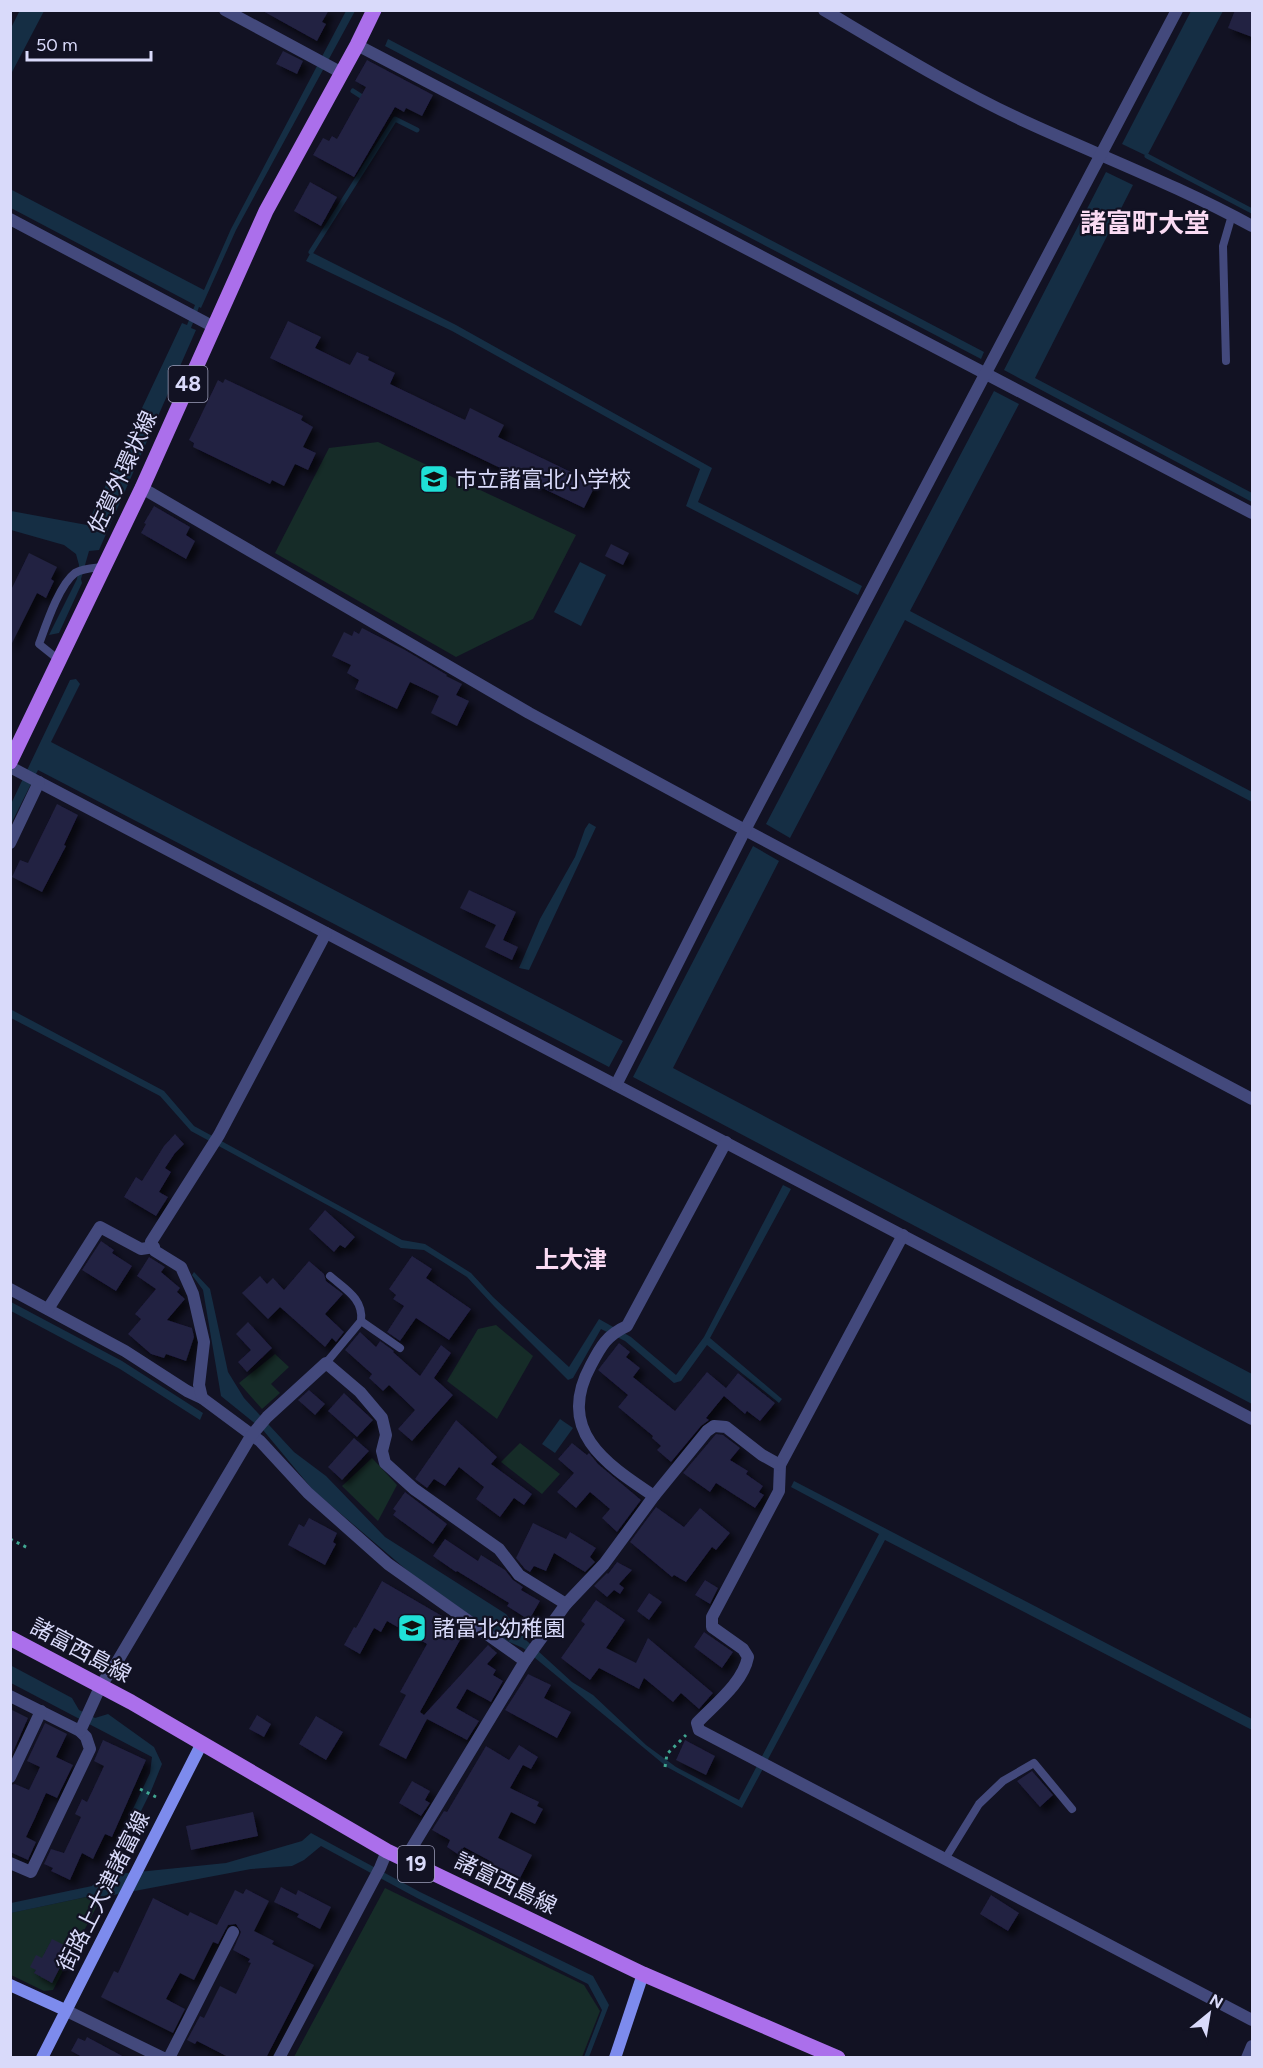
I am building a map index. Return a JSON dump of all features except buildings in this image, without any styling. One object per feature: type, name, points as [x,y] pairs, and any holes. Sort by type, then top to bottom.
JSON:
[{"type":"main road","name":"佐賀外環状線","points":[[10,762],[142,488],[266,211],[336,70],[357,45],[374,10]]},
{"type":"main road","name":"諸富西島線","points":[[10,1638],[101,1685],[387,1851],[643,1974],[838,2058]]},
{"type":"street","points":[[225,10],[336,70]]},
{"type":"street","points":[[824,10],[954,85],[1022,120],[1252,226]]},
{"type":"street","points":[[616,1085],[745,830],[1177,10]]},
{"type":"street","points":[[357,45],[1252,513]]},
{"type":"street","points":[[10,219],[214,327]]},
{"type":"street","points":[[142,488],[260,552],[529,713],[1252,1099]]},
{"type":"street","points":[[10,767],[1252,1419]]},
{"type":"street","points":[[10,843],[38,781]]},
{"type":"street","points":[[202,1398],[199,1385],[204,1342],[193,1294],[181,1267],[155,1251],[151,1242],[219,1135],[326,933]]},
{"type":"street","points":[[654,1497],[613,1468],[592,1447],[581,1426],[580,1402],[585,1376],[608,1336],[627,1326],[726,1142]]},
{"type":"street","points":[[48,1309],[100,1227],[141,1249],[154,1247]]},
{"type":"street","points":[[903,1235],[780,1465],[779,1491],[712,1617],[712,1627],[743,1649],[748,1657],[747,1665],[730,1689],[697,1723],[699,1730],[1252,2020]]},
{"type":"street","points":[[10,1289],[125,1351],[253,1432],[308,1493],[388,1564],[527,1659]]},
{"type":"street","points":[[80,1731],[101,1685],[123,1652],[253,1432],[326,1363],[360,1392],[382,1418],[386,1435],[382,1451],[385,1463],[414,1489],[499,1549],[519,1575],[566,1604]]},
{"type":"street","points":[[405,1859],[537,1644],[566,1604],[604,1564],[707,1431],[714,1426],[726,1427],[762,1455],[780,1465]]},
{"type":"street","points":[[10,1696],[80,1731],[86,1737],[90,1749],[31,1872],[10,1863]]},
{"type":"street","points":[[10,1778],[41,1711]]},
{"type":"street","name":"街路上大津諸富線","points":[[42,2058],[202,1743]]},
{"type":"street","points":[[279,2058],[374,1880],[387,1851]]},
{"type":"street","points":[[169,2058],[234,1932]]},
{"type":"street","points":[[616,2057],[643,1974]]},
{"type":"street","points":[[10,1985],[164,2058]]},
{"type":"street","points":[[1247,2058],[1252,2046]]},
{"type":"lane","points":[[1226,361],[1223,246],[1232,215]]},
{"type":"lane","points":[[59,660],[39,644],[66,583],[76,573],[86,568],[103,567]]},
{"type":"lane","points":[[326,1363],[361,1321],[362,1313],[358,1301],[330,1276]]},
{"type":"lane","points":[[361,1321],[400,1348]]},
{"type":"lane","points":[[945,1859],[979,1804],[1003,1781],[1034,1763],[1072,1809]]},
{"type":"path","points":[[10,1539],[30,1549]]},
{"type":"path","points":[[665,1767],[667,1754],[697,1723]]},
{"type":"path","points":[[140,1789],[156,1797]]},
{"type":"green space","points":[[378,442],[576,535],[533,619],[456,657],[275,553],[329,448]]},
{"type":"green space","points":[[496,1325],[533,1356],[497,1419],[447,1381],[478,1329]]},
{"type":"green space","points":[[275,1354],[289,1367],[271,1384],[280,1393],[262,1409],[239,1383]]},
{"type":"green space","points":[[520,1443],[560,1474],[542,1494],[501,1462]]},
{"type":"green space","points":[[372,1458],[397,1485],[378,1521],[342,1486]]},
{"type":"green space","points":[[385,1888],[584,1985],[600,2011],[582,2057],[294,2057]]},
{"type":"green space","points":[[86,1897],[100,1900],[53,1990],[44,1991],[11,1975],[10,1913]]},
{"type":"water","points":[[20,10],[44,11],[11,74],[11,28]]},
{"type":"water","points":[[346,11],[355,11],[236,230],[201,308],[199,307],[191,328],[196,330],[99,550],[89,551],[81,579],[82,583],[59,633],[49,635],[77,579],[79,565],[76,554],[64,545],[11,530],[11,511],[87,525],[182,323],[187,325],[195,305],[11,208],[10,189],[204,290],[231,229]]},
{"type":"water","points":[[1191,11],[1223,11],[1147,156],[1122,144]]},
{"type":"water","points":[[388,39],[984,352],[981,359],[385,46]]},
{"type":"water","points":[[1106,172],[1133,185],[1035,378],[1252,493],[1252,502],[1004,370]]},
{"type":"water","points":[[311,252],[456,325],[712,468],[698,502],[862,586],[858,595],[686,506],[700,469],[452,331],[306,261]]},
{"type":"water","points":[[994,391],[1019,404],[910,611],[1252,792],[1252,802],[905,620],[790,838],[766,824]]},
{"type":"water","points":[[580,562],[606,575],[581,626],[554,612]]},
{"type":"water","points":[[76,679],[80,684],[51,742],[623,1041],[609,1067],[38,770],[11,824],[10,806],[70,680]]},
{"type":"water","points":[[589,823],[596,827],[529,970],[519,968],[540,919],[575,857]]},
{"type":"water","points":[[753,846],[779,861],[673,1068],[1252,1374],[1252,1404],[633,1077]]},
{"type":"water","points":[[10,1009],[164,1091],[194,1126],[402,1240],[425,1244],[471,1273],[493,1297],[569,1367],[599,1319],[631,1337],[676,1375],[704,1337],[783,1185],[791,1189],[710,1338],[782,1399],[779,1403],[707,1345],[681,1381],[674,1383],[625,1341],[601,1329],[573,1378],[568,1380],[467,1277],[424,1250],[401,1248],[344,1214],[191,1131],[160,1096],[11,1018]]},
{"type":"water","points":[[194,1272],[210,1289],[228,1372],[244,1398],[294,1452],[326,1476],[385,1537],[506,1614],[527,1641],[572,1682],[593,1695],[646,1745],[676,1767],[739,1800],[879,1534],[791,1487],[794,1481],[1252,1719],[1252,1730],[885,1540],[742,1808],[667,1767],[523,1648],[507,1641],[409,1572],[313,1490],[263,1430],[221,1396],[203,1290],[192,1275]]},
{"type":"water","points":[[11,1302],[122,1361],[203,1413],[200,1420],[120,1369],[11,1311]]},
{"type":"water","points":[[560,1419],[573,1428],[555,1453],[542,1444]]},
{"type":"water","points":[[10,1665],[72,1698],[79,1710],[95,1718],[108,1714],[154,1747],[162,1764],[109,1875],[226,1863],[302,1841],[311,1833],[420,1892],[593,1976],[609,2005],[589,2057],[584,2057],[602,2010],[588,1984],[417,1898],[321,1846],[304,1860],[292,1866],[251,1869],[108,1896],[86,1897],[11,1913],[11,1903],[92,1886],[101,1876],[150,1773],[152,1757],[11,1683]]},
{"type":"waterway","points":[[353,91],[367,100]]},
{"type":"waterway","points":[[311,252],[395,119],[417,130]]},
{"type":"waterway","points":[[1147,156],[1252,211]]},
{"type":"place","name":"市立諸富北小学校","points":[[434,479]]},
{"type":"place","name":"諸富北幼稚園","points":[[412,1628]]},
{"type":"district","name":"諸富町大堂","points":[[1145,223]]},
{"type":"district","name":"上大津","points":[[571,1260]]}]
